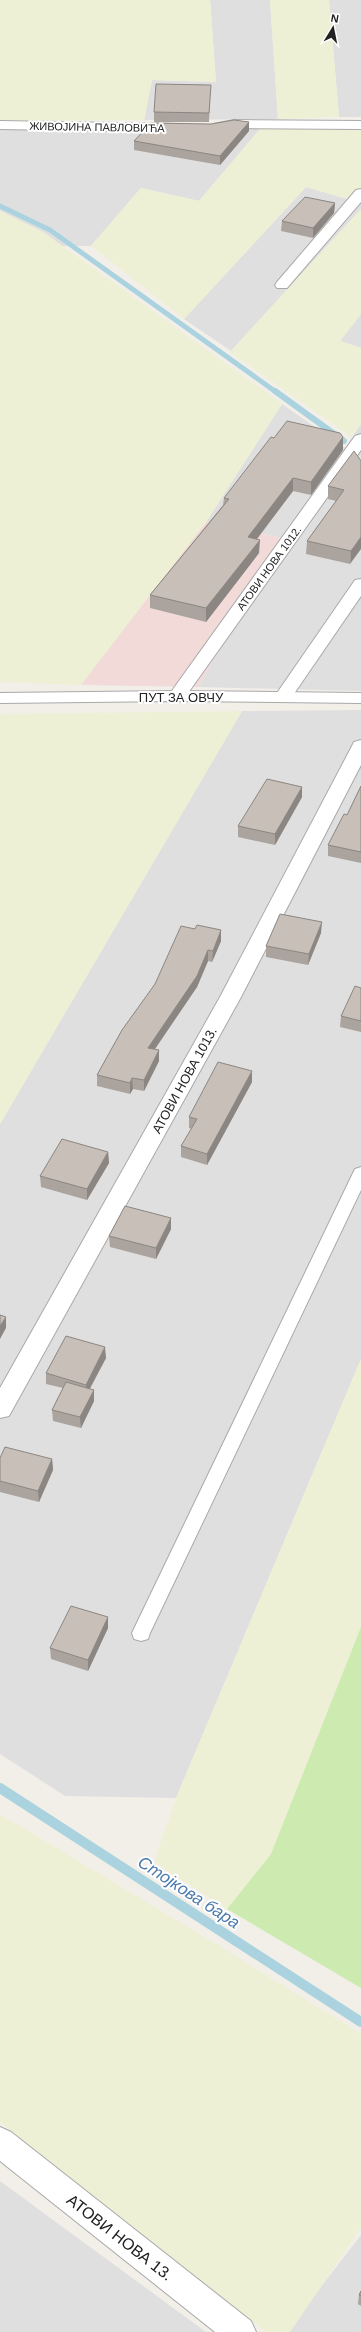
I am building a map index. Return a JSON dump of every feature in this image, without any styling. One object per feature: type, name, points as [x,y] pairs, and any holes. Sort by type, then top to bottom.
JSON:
[{"type":"street","points":[[203,128],[234,124],[361,125]]},
{"type":"street","name":"ЖИВОЈИНА ПАВЛОВИЋА","points":[[0,125],[188,128]]},
{"type":"street","points":[[282,285],[361,193]]},
{"type":"street","name":"АТОВИ НОВА 1012.","points":[[177,696],[361,439]]},
{"type":"street","points":[[282,697],[361,584]]},
{"type":"street","name":"ПУТ ЗА ОВЧУ","points":[[0,698],[177,696],[361,698]]},
{"type":"street","name":"АТОВИ НОВА 1013.","points":[[0,1409],[195,1061],[308,854],[361,746]]},
{"type":"street","name":"АТОВИ НОВА 13.","points":[[1,2146],[234,2330]]},
{"type":"lane","points":[[141,1633],[361,1173]]},
{"type":"shaded area","points":[[210,0],[270,0],[278,119],[144,120],[152,80],[216,82]]},
{"type":"shaded area","points":[[329,0],[361,0],[361,117],[339,117]]},
{"type":"shaded area","points":[[0,128],[260,129],[199,201],[141,188],[91,246],[62,246],[43,232],[0,211]]},
{"type":"shaded area","points":[[306,187],[361,203],[361,209],[231,351],[184,319]]},
{"type":"shaded area","points":[[361,314],[361,348],[340,341]]},
{"type":"shaded area","points":[[282,404],[345,448],[361,424],[361,691],[198,687],[282,538],[206,522]]},
{"type":"shaded area","points":[[206,522],[282,538],[198,687],[81,685],[77,682]]},
{"type":"shaded area","points":[[361,710],[361,1359],[176,1798],[65,1796],[0,1754],[0,1124],[242,711]]},
{"type":"shaded area","points":[[0,2181],[206,2332],[0,2332]]},
{"type":"shaded area","points":[[361,2235],[361,2332],[286,2332]]},
{"type":"green space","points":[[0,0],[210,0],[216,82],[152,80],[144,120],[0,121]]},
{"type":"green space","points":[[270,0],[329,0],[339,117],[278,119]]},
{"type":"green space","points":[[260,129],[361,129],[361,203],[306,187],[184,319],[91,246],[141,188],[199,201]]},
{"type":"green space","points":[[361,209],[361,314],[340,341],[361,348],[361,424],[351,437],[230,352]]},
{"type":"green space","points":[[0,211],[43,232],[282,404],[206,522],[81,685],[0,682]]},
{"type":"green space","points":[[242,711],[0,1124],[0,714]]},
{"type":"green space","points":[[361,1359],[361,1627],[271,1854],[227,1909],[154,1862],[176,1798]]},
{"type":"green space","points":[[361,1627],[361,1988],[227,1909],[271,1854]]},
{"type":"green space","points":[[0,1814],[213,1942],[361,2034],[361,2228],[290,2332],[266,2332],[0,2122]]},
{"type":"building","points":[[156,84],[211,85],[209,113],[154,112]]},
{"type":"building","points":[[234,120],[249,122],[220,156],[134,141],[151,123],[211,124]]},
{"type":"building","points":[[305,197],[335,203],[313,228],[282,221]]},
{"type":"building","points":[[287,421],[340,433],[343,437],[311,482],[293,478],[248,537],[260,540],[206,608],[150,595],[229,499],[224,498],[271,437],[274,438]]},
{"type":"building","points":[[354,451],[361,461],[361,537],[351,551],[307,541],[344,490],[328,486]]},
{"type":"building","points":[[267,779],[302,787],[275,834],[238,826]]},
{"type":"building","points":[[361,786],[361,852],[328,845],[344,814],[347,815]]},
{"type":"building","points":[[280,914],[322,922],[309,954],[266,946]]},
{"type":"building","points":[[197,925],[221,930],[213,951],[208,950],[197,976],[148,1048],[159,1050],[144,1080],[132,1078],[130,1083],[97,1075],[122,1030],[155,984],[181,926],[195,929]]},
{"type":"building","points":[[355,986],[361,988],[361,1021],[341,1016]]},
{"type":"building","points":[[218,1062],[252,1071],[207,1154],[181,1146],[197,1119],[189,1117]]},
{"type":"building","points":[[62,1139],[108,1152],[87,1189],[40,1176]]},
{"type":"building","points":[[125,1206],[171,1218],[156,1248],[109,1236]]},
{"type":"building","points":[[0,1315],[6,1317],[0,1326]]},
{"type":"building","points":[[66,1336],[105,1347],[86,1385],[46,1373]]},
{"type":"building","points":[[66,1382],[94,1390],[80,1417],[52,1410]]},
{"type":"building","points":[[5,1447],[52,1459],[38,1491],[0,1481],[0,1458]]},
{"type":"building","points":[[71,1606],[108,1617],[88,1660],[50,1648]]},
{"type":"waterway","points":[[0,206],[50,230],[276,392]]},
{"type":"waterway","points":[[275,391],[344,441]]},
{"type":"waterway","name":"Стојкова бара","points":[[0,1788],[361,2022]]}]
